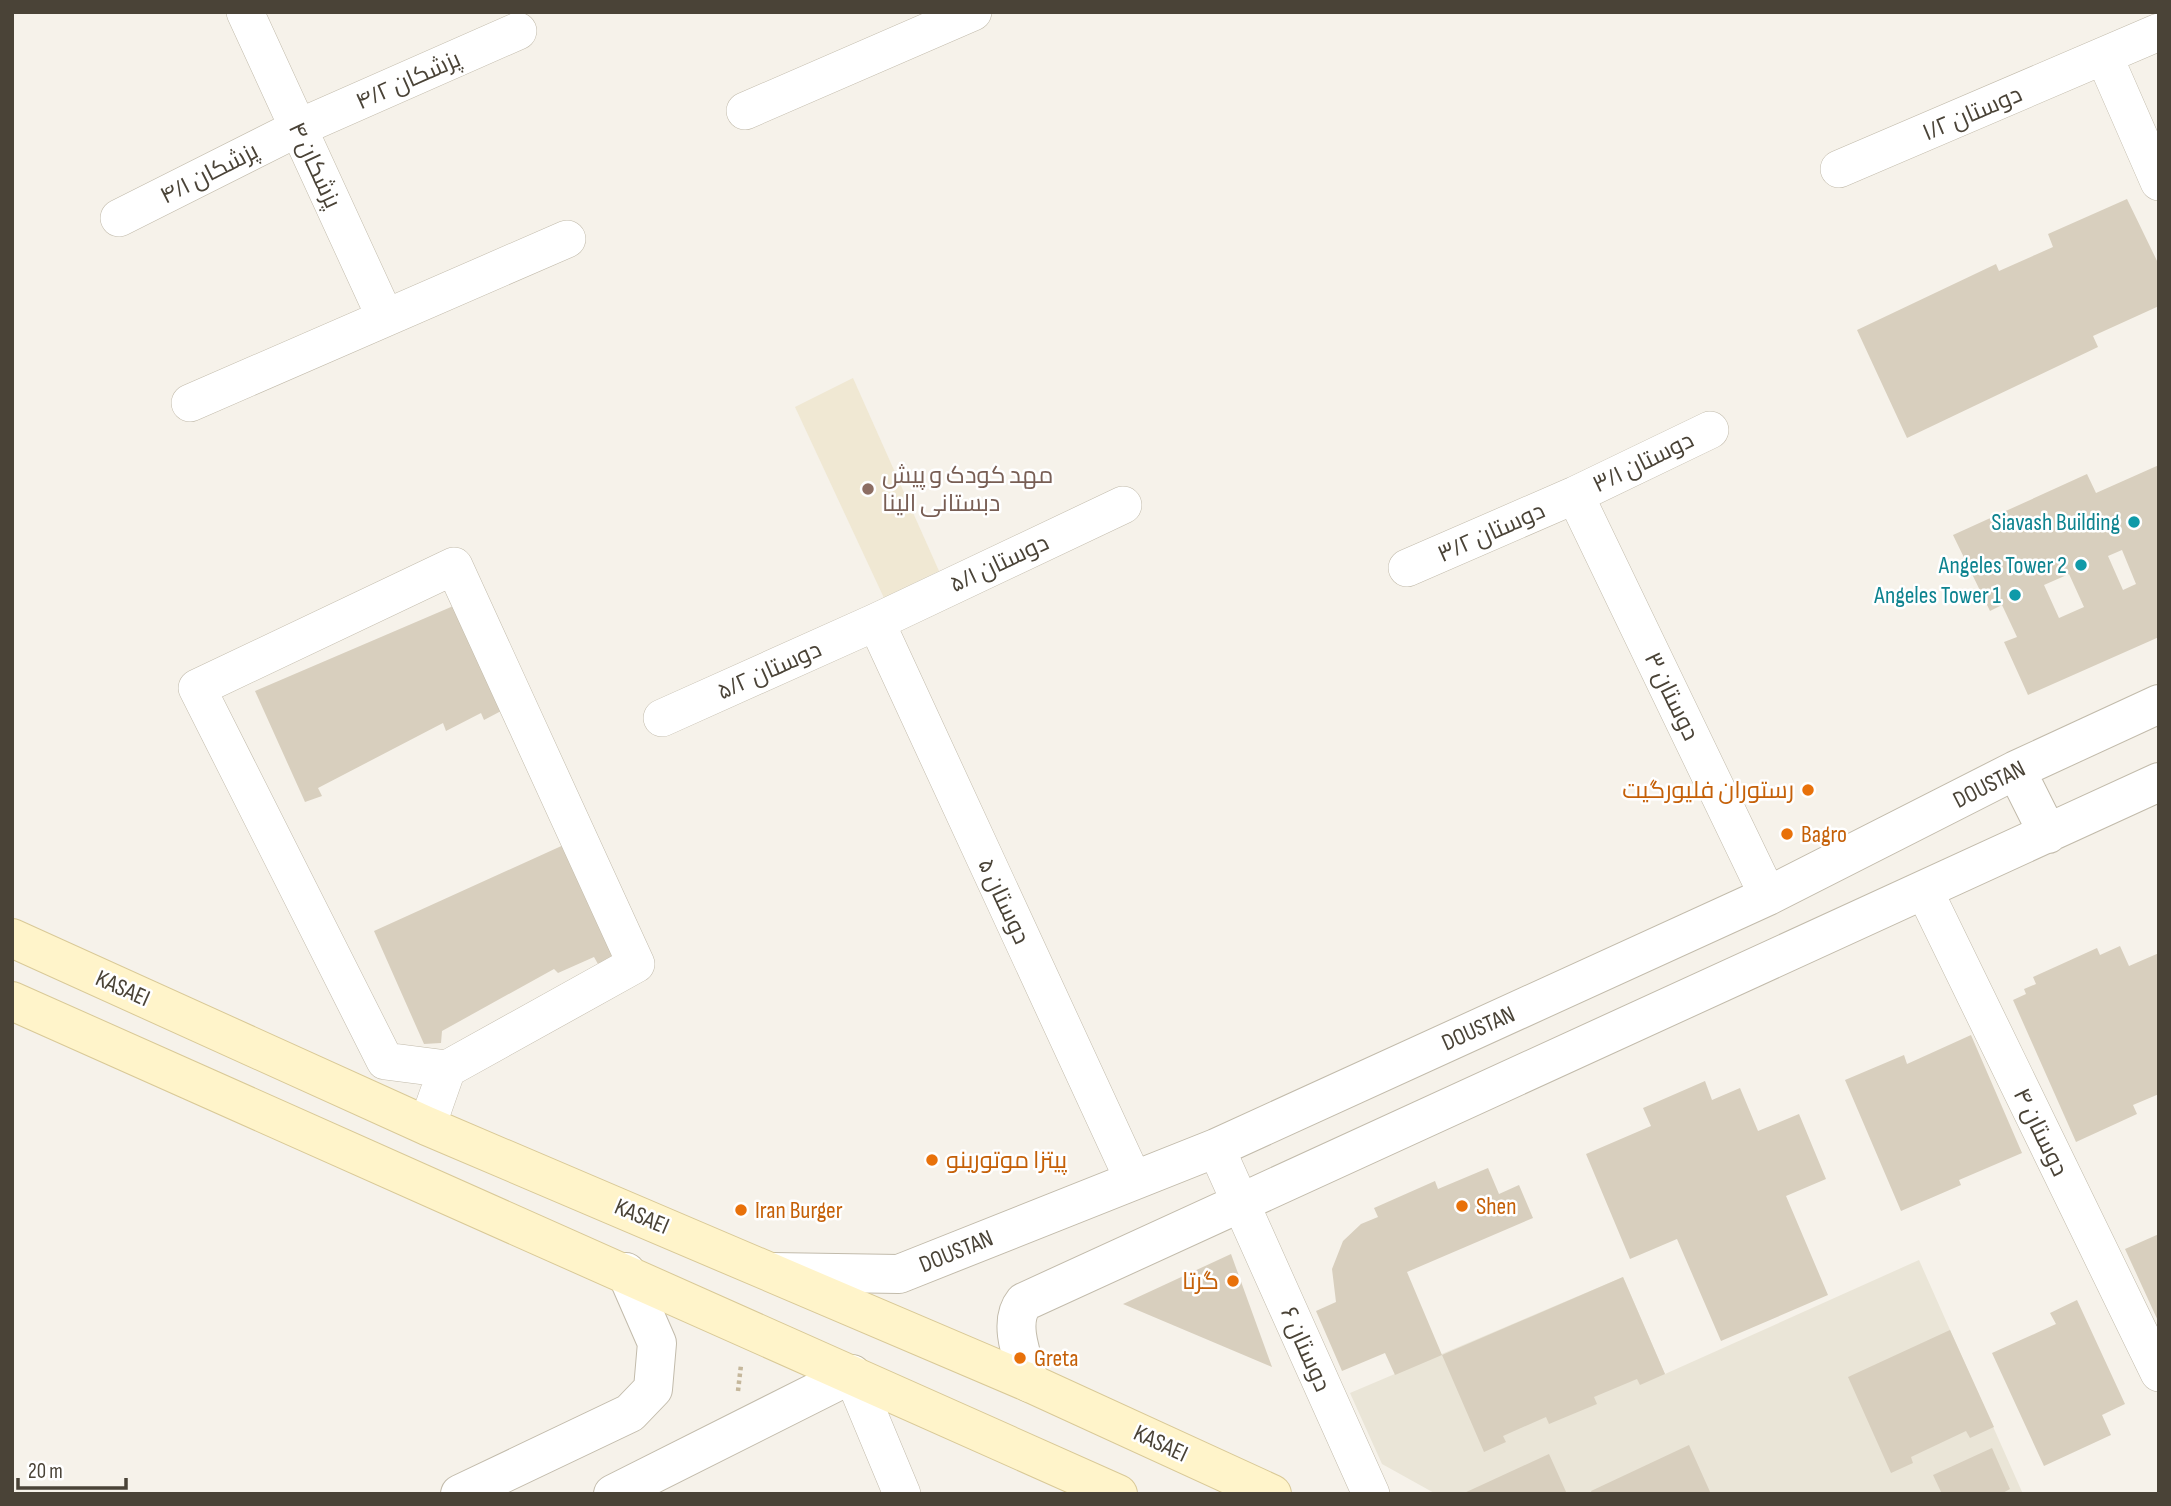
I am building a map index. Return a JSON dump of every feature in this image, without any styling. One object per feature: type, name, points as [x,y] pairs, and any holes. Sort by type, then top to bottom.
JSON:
[{"type":"main road","name":"KASAEI","points":[[12,937],[428,1126],[1030,1383],[1272,1494]]},
{"type":"main road","points":[[12,1001],[626,1272],[1118,1494]]},
{"type":"street","name":"۴ پزشکان","points":[[245,12],[384,317]]},
{"type":"street","points":[[745,111],[973,12]]},
{"type":"street","name":"۴/۲ پزشکان","points":[[298,128],[518,31]]},
{"type":"street","name":"۱/۲ دوستان","points":[[1839,169],[2159,32]]},
{"type":"street","points":[[2104,56],[2159,182]]},
{"type":"street","name":"۴/۱ پزشکان","points":[[120,218],[298,128]]},
{"type":"street","points":[[190,403],[567,239]]},
{"type":"street","name":"۳/۱ دوستان","points":[[1575,495],[1710,429]]},
{"type":"street","name":"۳/۲ دوستان","points":[[1408,568],[1575,495]]},
{"type":"street","name":"۳ دوستان","points":[[1575,495],[1768,896]]},
{"type":"street","name":"۵/۱ دوستان","points":[[876,622],[1123,505]]},
{"type":"street","points":[[428,1126],[447,1069],[636,964],[454,566],[197,688],[385,1061],[447,1069]]},
{"type":"street","name":"۵/۲ دوستان","points":[[662,718],[876,622]]},
{"type":"street","name":"۵ دوستان","points":[[876,622],[1133,1179]]},
{"type":"street","name":"DOUSTAN","points":[[774,1272],[899,1274],[1216,1148],[1768,896],[2016,770],[2159,704]]},
{"type":"street","points":[[2016,770],[2048,834]]},
{"type":"street","points":[[1030,1383],[1018,1344],[1018,1309],[1024,1302],[2159,782]]},
{"type":"street","name":"۴ دوستان","points":[[1924,890],[2159,1373]]},
{"type":"street","name":"۶ دوستان","points":[[1216,1148],[1371,1494]]},
{"type":"street","points":[[460,1494],[630,1413],[653,1389],[657,1343],[626,1272]]},
{"type":"street","points":[[613,1494],[852,1374],[902,1494]]},
{"type":"shaded area","name":"مهد کودک و پیش دبستانی الینا","points":[[853,378],[939,571],[884,598],[795,407]]},
{"type":"shaded area","points":[[1919,1260],[2023,1494],[1436,1494],[1382,1464],[1350,1393],[1623,1277],[1665,1374]]},
{"type":"building","points":[[2127,199],[2159,265],[2159,306],[2093,336],[2098,347],[1907,438],[1857,330],[1996,264],[1999,271],[2053,247],[2048,234]]},
{"type":"building","points":[[2159,465],[2159,637],[2028,695],[2004,642],[2017,637],[2002,605],[1990,611],[1953,535],[2087,474],[2096,493]],"holes":[[[2122,550],[2136,584],[2123,590],[2108,556]],[[2069,574],[2084,607],[2059,618],[2044,585]]]},
{"type":"building","points":[[458,604],[503,710],[484,720],[481,713],[446,731],[443,723],[318,788],[322,796],[305,802],[255,691]]},
{"type":"building","points":[[568,843],[617,956],[598,964],[594,957],[558,973],[554,969],[442,1031],[441,1043],[424,1044],[374,931]]},
{"type":"building","points":[[2120,946],[2129,966],[2159,953],[2159,1094],[2133,1105],[2137,1114],[2076,1142],[2013,1000],[2026,994],[2024,989],[2036,984],[2033,977],[2097,948],[2100,955]]},
{"type":"building","points":[[1971,1035],[2022,1153],[1959,1180],[1961,1185],[1901,1211],[1845,1080],[1904,1055],[1907,1064]]},
{"type":"building","points":[[1705,1081],[1712,1100],[1740,1088],[1758,1131],[1799,1114],[1826,1179],[1786,1196],[1828,1295],[1721,1341],[1677,1239],[1630,1259],[1586,1154],[1651,1126],[1643,1108]]},
{"type":"building","points":[[1488,1168],[1499,1194],[1519,1185],[1533,1218],[1407,1272],[1442,1355],[1395,1375],[1385,1353],[1342,1371],[1316,1311],[1336,1302],[1332,1269],[1343,1241],[1361,1224],[1378,1217],[1374,1208],[1435,1181],[1438,1189]]},
{"type":"building","points":[[2159,1234],[2159,1323],[2125,1249]]},
{"type":"building","points":[[1231,1254],[1272,1367],[1123,1304]]},
{"type":"building","points":[[1623,1277],[1665,1374],[1640,1385],[1637,1379],[1594,1397],[1597,1404],[1549,1424],[1546,1417],[1503,1436],[1506,1442],[1484,1452],[1442,1355]]},
{"type":"building","points":[[2077,1300],[2125,1404],[2102,1415],[2111,1435],[2044,1466],[1992,1353],[2056,1324],[2050,1313]]},
{"type":"building","points":[[1950,1330],[1994,1427],[1970,1438],[1966,1431],[1911,1457],[1913,1463],[1891,1473],[1848,1377]]},
{"type":"building","points":[[1689,1445],[1711,1494],[1592,1494],[1591,1491]]},
{"type":"building","points":[[1992,1448],[2010,1489],[2001,1494],[1942,1494],[1933,1475]]},
{"type":"building","points":[[1549,1454],[1567,1494],[1462,1494]]},
{"type":"place","name":"مهد کودک و پیش دبستانی الینا","points":[[868,489]]},
{"type":"place","name":"Siavash Building","points":[[2134,522]]},
{"type":"place","name":"Angeles Tower 2","points":[[2081,565]]},
{"type":"place","name":"Angeles Tower 1","points":[[2015,595]]},
{"type":"place","name":"رستوران فلیورگیت","points":[[1808,790]]},
{"type":"place","name":"Bagro","points":[[1787,834]]},
{"type":"place","name":"پیتزا موتورینو","points":[[932,1160]]},
{"type":"place","name":"Shen","points":[[1462,1206]]},
{"type":"place","name":"Iran Burger","points":[[741,1210]]},
{"type":"place","name":"گرتا","points":[[1233,1281]]},
{"type":"place","name":"Greta","points":[[1020,1358]]}]
